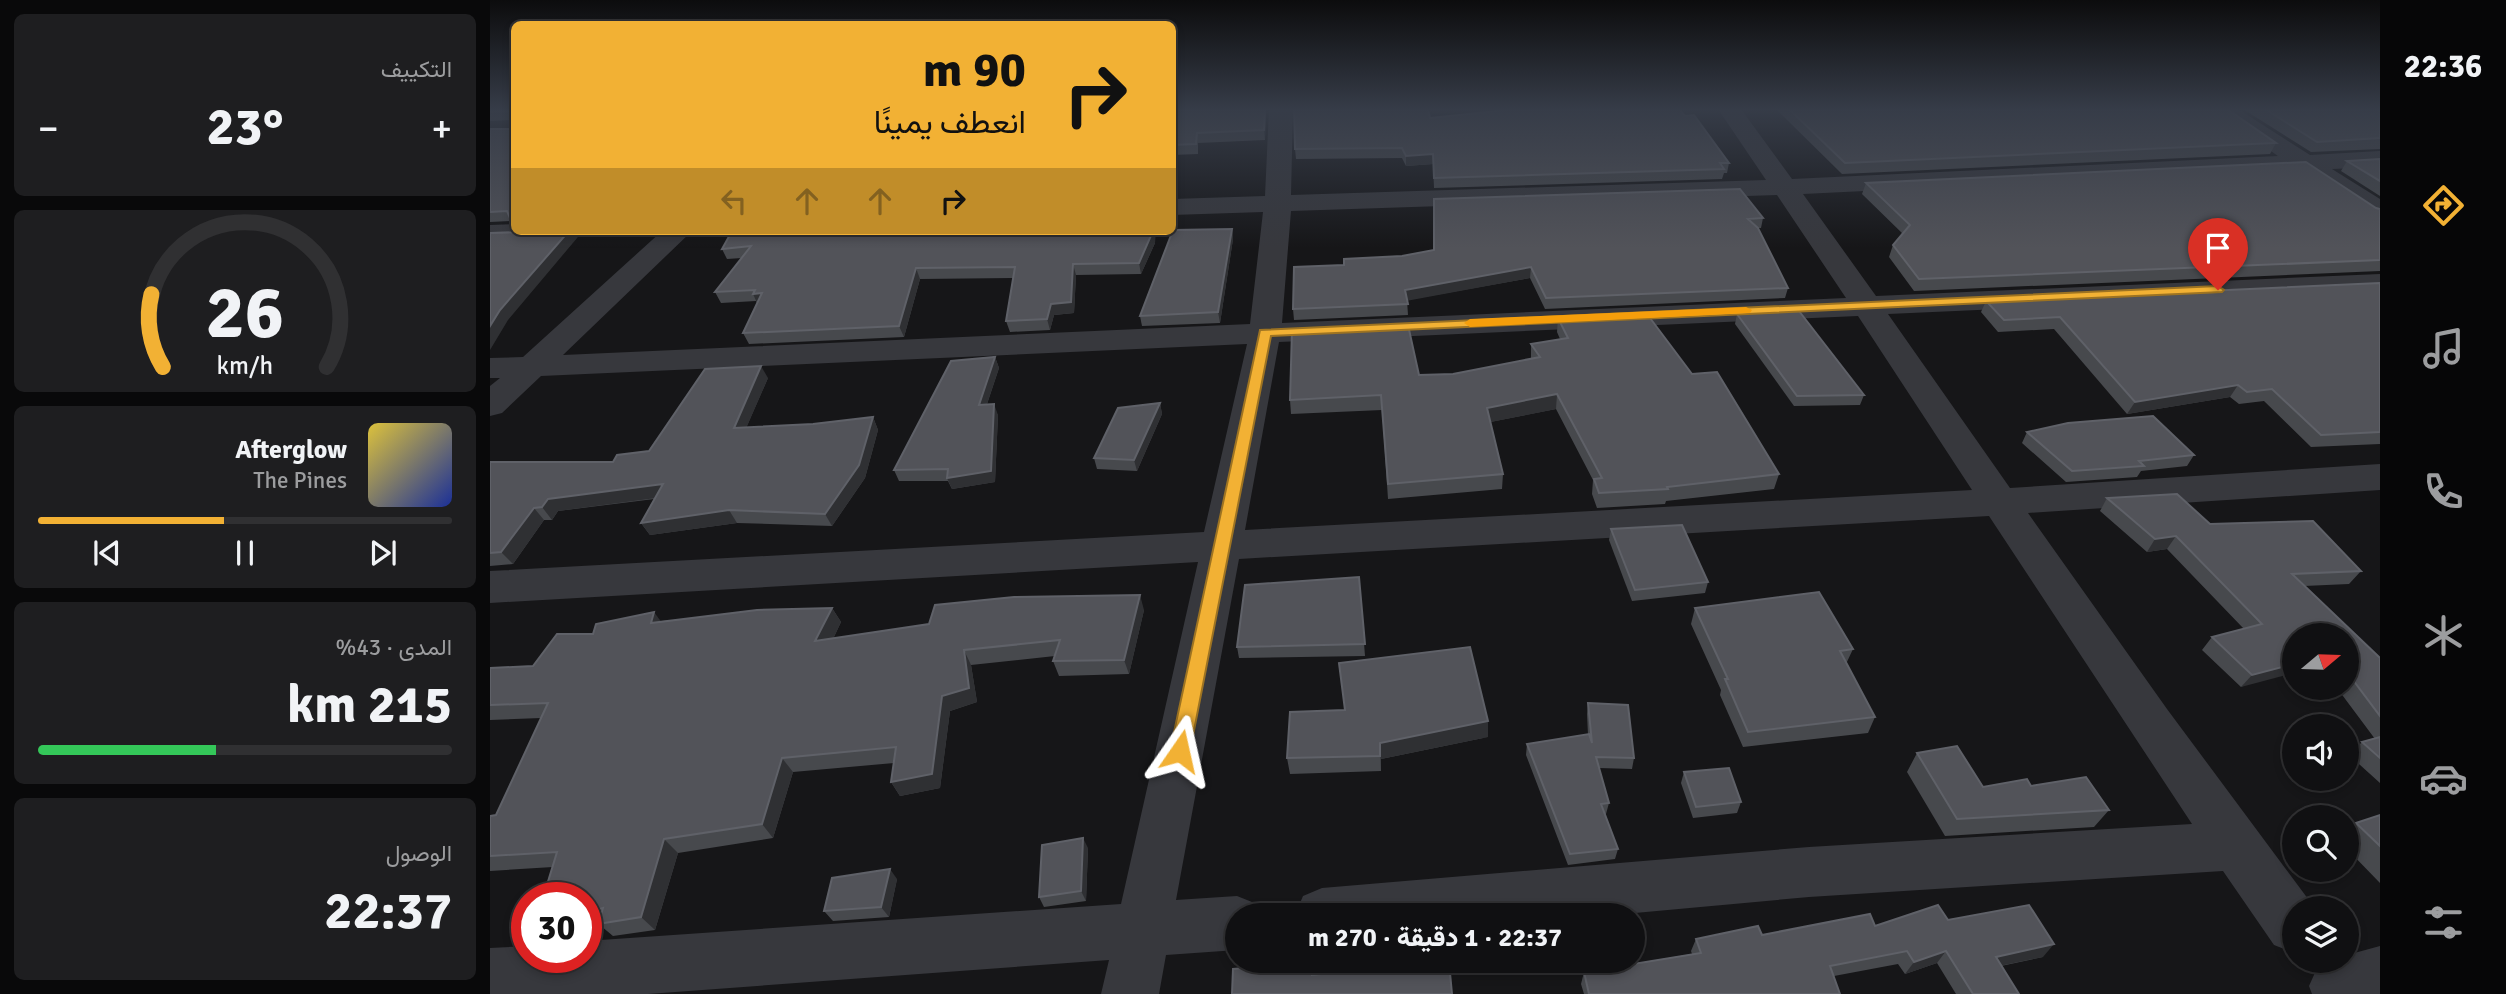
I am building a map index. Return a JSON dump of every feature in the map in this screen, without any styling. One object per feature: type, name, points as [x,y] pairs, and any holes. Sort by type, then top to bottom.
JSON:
[{"type":"street","points":[[1130,994],[1265,332],[1278,202],[1280,155]]},
{"type":"street","points":[[1762,155],[2235,846],[2282,910]]},
{"type":"street","points":[[2296,155],[2380,211]]},
{"type":"street","points":[[1176,207],[1784,187],[2380,159]]},
{"type":"street","points":[[490,233],[511,232]]},
{"type":"street","points":[[490,405],[674,235]]},
{"type":"street","points":[[490,368],[2380,283]]},
{"type":"street","points":[[490,587],[1998,502],[2380,477]]},
{"type":"street","points":[[1458,903],[1809,872],[2235,846]]},
{"type":"street","points":[[490,976],[1225,924]]},
{"type":"building","points":[[490,155],[511,155],[511,218],[507,211],[490,212]]},
{"type":"building","points":[[1433,155],[1723,155],[1729,163],[1720,163],[1724,169],[1434,178]]},
{"type":"building","points":[[1837,155],[2009,155],[1845,163]]},
{"type":"building","points":[[2380,159],[2380,181],[2347,161]]},
{"type":"building","points":[[2306,162],[2380,209],[2380,260],[1919,279],[1893,245],[1910,225],[1866,183]]},
{"type":"building","points":[[1740,189],[1763,218],[1748,219],[1758,228],[1788,288],[1546,298],[1531,267],[1405,290],[1408,304],[1293,309],[1294,267],[1344,265],[1344,259],[1402,256],[1434,250],[1434,199]]},
{"type":"building","points":[[1232,229],[1218,312],[1140,316],[1171,235],[1176,235],[1176,230]]},
{"type":"building","points":[[490,233],[566,235],[500,310],[490,326]]},
{"type":"building","points":[[730,235],[1151,235],[1139,263],[1073,264],[1071,302],[1051,304],[1047,319],[1006,321],[1015,267],[916,268],[899,326],[743,333],[762,293],[753,294],[755,290],[715,292],[751,246],[722,249]]},
{"type":"building","points":[[2380,283],[2380,432],[2321,435],[2272,389],[2247,392],[2238,385],[2135,402],[2060,317],[2004,320],[1986,301]]},
{"type":"building","points":[[1799,311],[1864,395],[1797,396],[1737,314]]},
{"type":"building","points":[[1647,314],[1692,374],[1717,372],[1779,474],[1667,487],[1668,489],[1599,493],[1594,479],[1602,478],[1557,394],[1487,408],[1503,474],[1388,484],[1381,395],[1290,400],[1292,330],[1408,325],[1419,375],[1453,374],[1540,357],[1531,344],[1568,338],[1558,318]]},
{"type":"building","points":[[995,357],[979,405],[994,404],[991,471],[947,478],[948,469],[894,470],[951,361]]},
{"type":"building","points":[[761,366],[734,428],[813,424],[873,417],[859,465],[825,514],[729,510],[641,523],[663,484],[548,499],[542,507],[534,508],[501,552],[490,553],[490,462],[613,462],[617,455],[649,451],[705,369]]},
{"type":"building","points":[[1160,403],[1134,460],[1094,458],[1118,408]]},
{"type":"building","points":[[2153,416],[2194,455],[2139,461],[2144,466],[2072,471],[2027,432],[2068,423]]},
{"type":"building","points":[[2177,494],[2210,524],[2313,521],[2361,571],[2292,574],[2343,623],[2282,623],[2282,667],[2252,675],[2212,637],[2262,624],[2176,536],[2155,539],[2107,498]]},
{"type":"building","points":[[1682,525],[1708,582],[1635,590],[1611,529]]},
{"type":"building","points":[[1359,577],[1365,644],[1237,647],[1245,585]]},
{"type":"building","points":[[1819,592],[1853,649],[1840,651],[1875,717],[1748,732],[1725,679],[1728,679],[1695,608]]},
{"type":"building","points":[[1140,595],[1124,660],[1053,661],[1060,640],[964,650],[969,688],[942,696],[932,774],[891,782],[896,747],[782,758],[762,824],[664,839],[641,917],[602,923],[602,882],[548,882],[557,852],[490,856],[490,816],[496,815],[548,703],[490,705],[490,668],[533,666],[557,634],[593,634],[596,624],[654,612],[651,623],[757,610],[832,608],[815,641],[929,624],[935,605],[1014,597]]},
{"type":"building","points":[[2359,638],[2380,658],[2380,716],[2359,688]]},
{"type":"building","points":[[1470,647],[1488,721],[1380,743],[1380,756],[1287,758],[1290,712],[1345,710],[1339,663]]},
{"type":"building","points":[[1588,703],[1628,705],[1634,758],[1596,757],[1609,803],[1601,804],[1618,849],[1570,854],[1527,744],[1589,734],[1592,743]]},
{"type":"building","points":[[2380,737],[2380,758],[2362,742]]},
{"type":"building","points":[[1957,746],[1983,787],[2027,779],[2031,786],[2086,777],[2109,810],[1957,819],[1917,753]]},
{"type":"building","points":[[1729,768],[1741,802],[1696,807],[1684,772]]},
{"type":"building","points":[[2380,815],[2380,846],[2359,826],[2359,822]]},
{"type":"building","points":[[1083,838],[1081,891],[1039,897],[1042,845]]},
{"type":"building","points":[[890,869],[881,907],[824,911],[832,878]]},
{"type":"building","points":[[1938,905],[1948,920],[2029,905],[2054,944],[1996,957],[2019,994],[1973,994],[1946,951],[1914,962],[1907,951],[1830,966],[1840,994],[1589,994],[1584,973],[1645,973],[1645,962],[1701,953],[1696,939],[1758,926],[1762,935],[1870,914],[1875,926]]},
{"type":"building","points":[[1233,973],[1450,973],[1452,994],[1232,994]]},
{"type":"slow traffic","points":[[1470,323],[1746,310]]},
{"type":"route","points":[[1180,751],[1265,332],[2218,290]]}]
